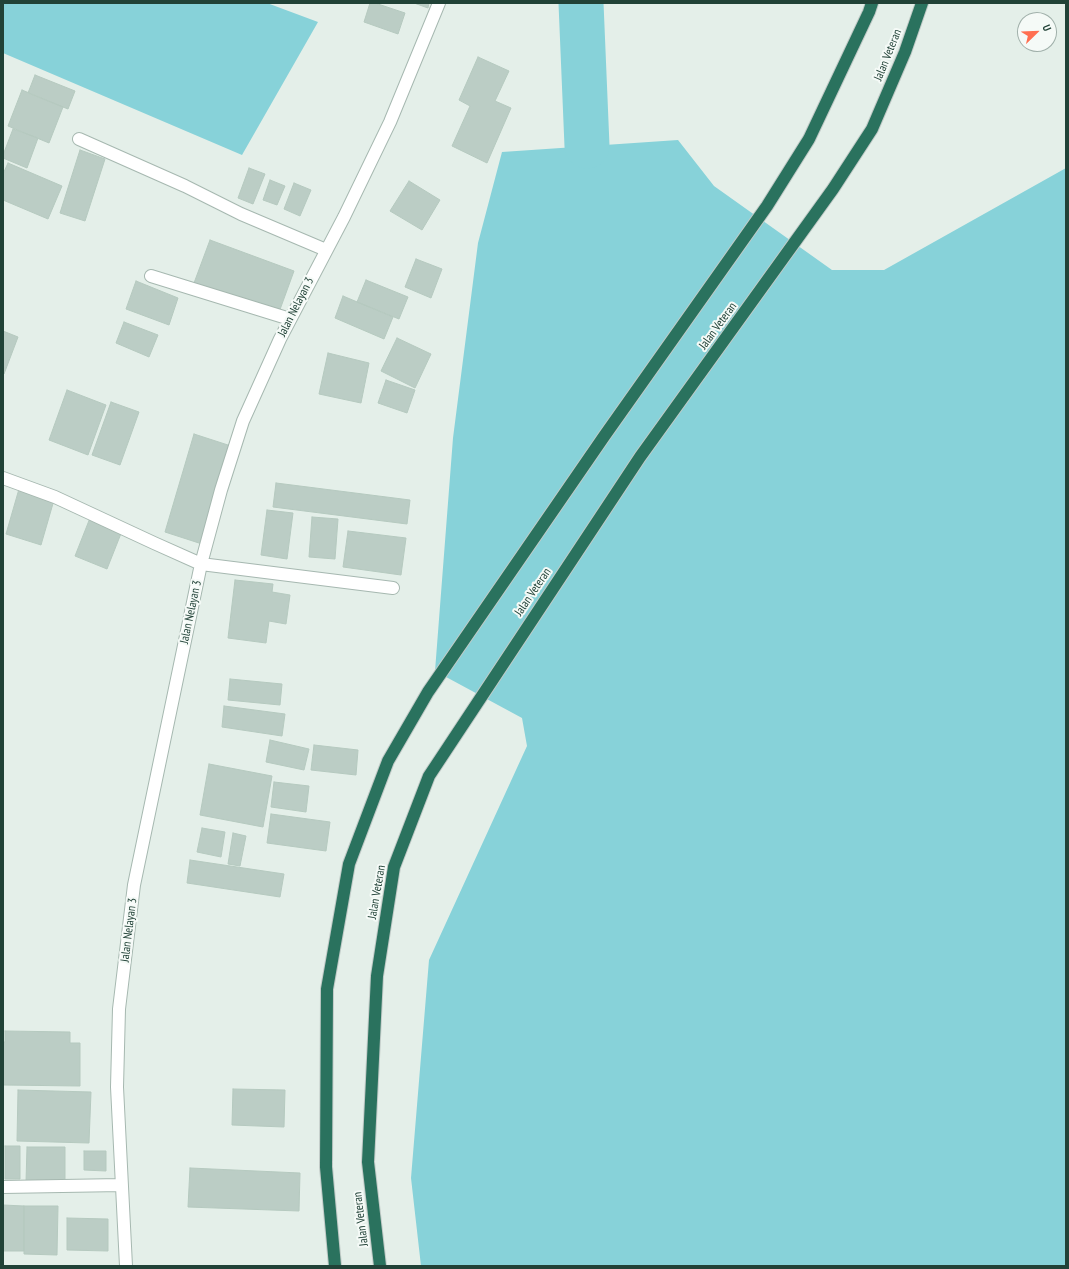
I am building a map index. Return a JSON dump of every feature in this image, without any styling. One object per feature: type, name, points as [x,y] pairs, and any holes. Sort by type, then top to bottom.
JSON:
[{"type":"highway","points":[[335,1266],[326,1167],[327,989],[349,864],[388,761],[428,692],[605,435],[767,206],[809,139],[872,3]]},
{"type":"highway","name":"Jalan Veteran","points":[[380,1266],[368,1162],[377,976],[394,867],[429,776],[640,457],[805,230],[872,129],[905,52],[922,3]]},
{"type":"street","name":"Jalan Nelayan 3","points":[[126,1266],[116,1087],[119,1009],[134,885],[202,564],[221,490],[243,420],[290,319],[344,217],[390,122],[439,3]]},
{"type":"street","points":[[78,139],[185,186],[241,214],[326,250]]},
{"type":"street","points":[[151,276],[290,319]]},
{"type":"street","points":[[3,478],[55,497],[154,544],[202,564],[393,588]]},
{"type":"street","points":[[3,1187],[121,1185]]},
{"type":"water","points":[[3,3],[267,3],[318,22],[242,155],[3,53]]},
{"type":"water","points":[[678,140],[714,186],[832,270],[884,270],[1066,168],[1066,1266],[421,1266],[411,1178],[429,960],[527,746],[522,718],[435,671],[453,438],[478,243],[502,152]]},
{"type":"building","points":[[370,3],[375,3],[405,13],[398,34],[364,22]]},
{"type":"building","points":[[414,3],[429,3],[428,8]]},
{"type":"building","points":[[478,57],[509,71],[495,101],[511,108],[487,163],[452,146],[470,106],[459,100]]},
{"type":"building","points":[[35,75],[75,91],[68,109],[28,93]]},
{"type":"building","points":[[22,90],[63,107],[49,143],[8,126]]},
{"type":"building","points":[[13,129],[38,138],[27,168],[3,158]]},
{"type":"building","points":[[80,150],[105,159],[85,221],[60,213]]},
{"type":"building","points":[[8,163],[62,186],[48,219],[3,200],[3,174]]},
{"type":"building","points":[[249,168],[265,174],[253,204],[238,198]]},
{"type":"building","points":[[270,180],[285,186],[277,205],[263,200]]},
{"type":"building","points":[[409,181],[440,200],[422,230],[390,211]]},
{"type":"building","points":[[294,183],[311,190],[300,216],[284,209]]},
{"type":"building","points":[[210,240],[294,271],[278,315],[194,283]]},
{"type":"building","points":[[416,259],[442,269],[431,298],[405,287]]},
{"type":"building","points":[[366,280],[408,297],[399,319],[357,302]]},
{"type":"building","points":[[136,281],[178,298],[169,325],[126,309]]},
{"type":"building","points":[[343,296],[393,317],[384,339],[335,318]]},
{"type":"building","points":[[124,322],[158,335],[149,357],[116,343]]},
{"type":"building","points":[[3,331],[18,337],[4,374],[3,373]]},
{"type":"building","points":[[397,338],[431,354],[415,388],[381,371]]},
{"type":"building","points":[[328,353],[369,363],[361,403],[319,394]]},
{"type":"building","points":[[386,380],[415,390],[407,413],[378,403]]},
{"type":"building","points":[[67,390],[106,405],[88,455],[49,440]]},
{"type":"building","points":[[111,402],[139,412],[120,465],[92,455]]},
{"type":"building","points":[[194,434],[231,446],[202,544],[165,532]]},
{"type":"building","points":[[276,483],[410,500],[407,524],[273,507]]},
{"type":"building","points":[[19,489],[54,500],[41,545],[6,534]]},
{"type":"building","points":[[267,510],[293,513],[287,559],[261,555]]},
{"type":"building","points":[[312,517],[338,519],[335,559],[309,557]]},
{"type":"building","points":[[90,518],[122,531],[107,569],[75,556]]},
{"type":"building","points":[[348,531],[406,538],[401,575],[343,567]]},
{"type":"building","points":[[235,580],[273,584],[272,592],[290,595],[286,624],[269,621],[266,643],[228,638]]},
{"type":"building","points":[[230,679],[282,684],[280,705],[228,700]]},
{"type":"building","points":[[224,706],[285,714],[282,736],[222,727]]},
{"type":"building","points":[[270,740],[309,749],[304,770],[266,762]]},
{"type":"building","points":[[314,745],[358,750],[356,775],[311,770]]},
{"type":"building","points":[[209,764],[272,776],[263,827],[200,815]]},
{"type":"building","points":[[274,782],[309,786],[306,812],[271,807]]},
{"type":"building","points":[[271,814],[330,822],[326,851],[267,843]]},
{"type":"building","points":[[202,828],[225,832],[221,857],[197,852]]},
{"type":"building","points":[[233,833],[246,836],[240,866],[228,864]]},
{"type":"building","points":[[190,860],[284,874],[280,897],[187,883]]},
{"type":"building","points":[[5,1031],[70,1032],[70,1043],[80,1043],[80,1086],[3,1085],[3,1042],[5,1042]]},
{"type":"building","points":[[233,1089],[285,1090],[284,1127],[232,1125]]},
{"type":"building","points":[[18,1090],[91,1092],[89,1143],[17,1141]]},
{"type":"building","points":[[5,1146],[20,1146],[20,1179],[5,1179]]},
{"type":"building","points":[[27,1147],[65,1147],[65,1182],[26,1182]]},
{"type":"building","points":[[84,1151],[106,1151],[106,1171],[84,1170]]},
{"type":"building","points":[[190,1168],[300,1173],[299,1211],[188,1207]]},
{"type":"building","points":[[3,1205],[24,1206],[24,1251],[3,1251]]},
{"type":"building","points":[[24,1206],[58,1206],[57,1255],[24,1254]]},
{"type":"building","points":[[67,1218],[108,1219],[108,1251],[67,1250]]},
{"type":"waterway","points":[[581,3],[587,146]]}]
